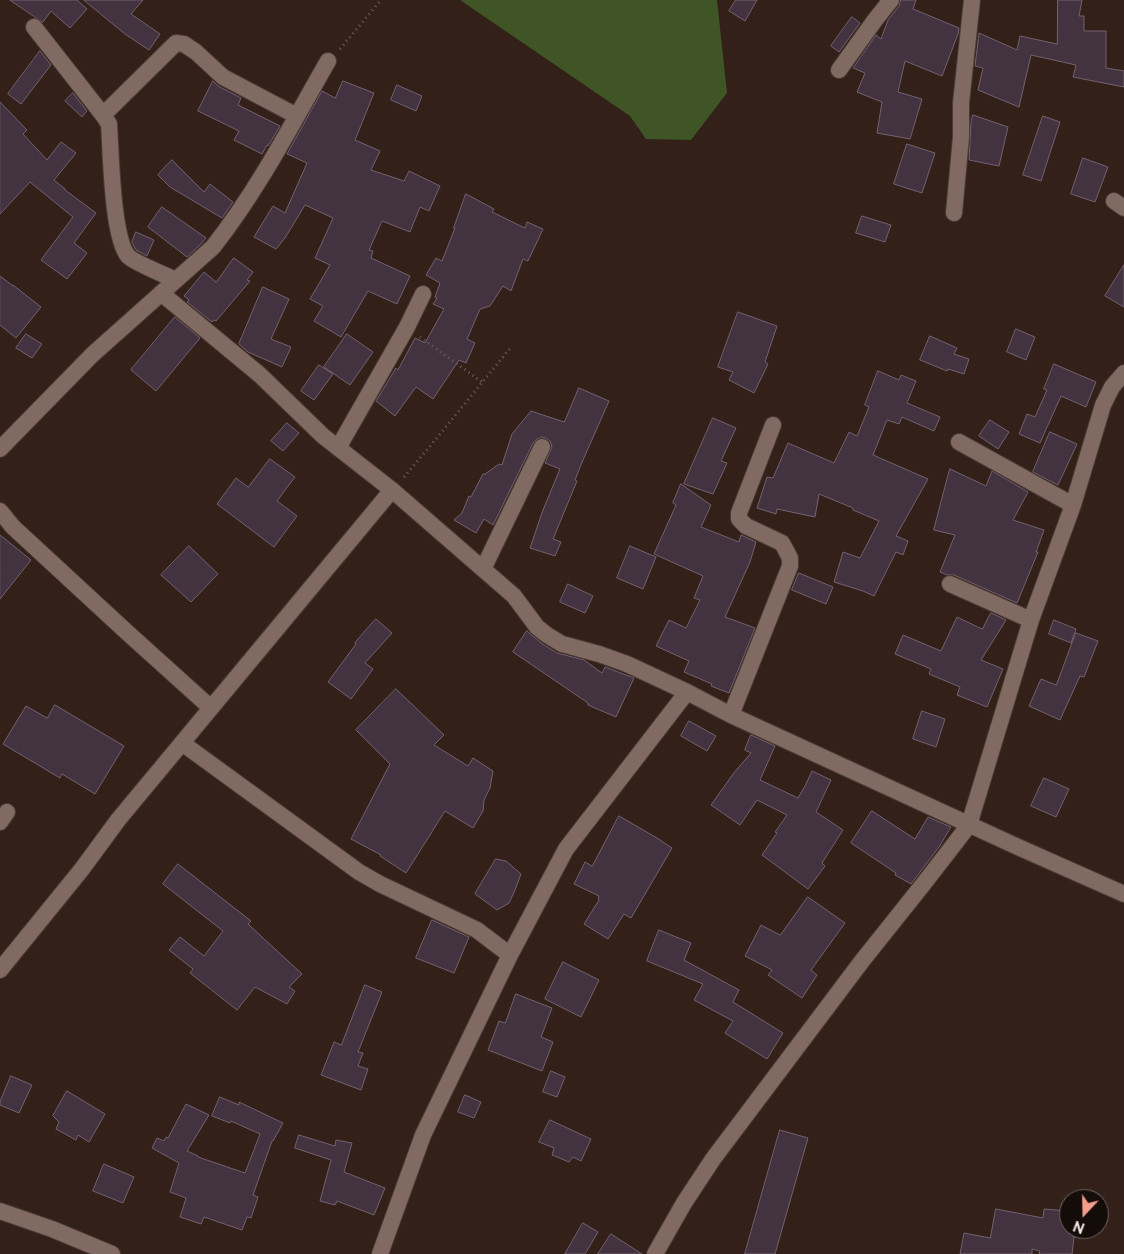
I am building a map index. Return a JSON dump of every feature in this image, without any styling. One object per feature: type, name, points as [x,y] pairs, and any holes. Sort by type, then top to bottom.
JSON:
[{"type":"street","points":[[839,70],[891,0]]},
{"type":"street","points":[[954,214],[961,103],[972,0]]},
{"type":"street","points":[[34,27],[110,124],[115,215],[123,247],[129,258],[176,280]]},
{"type":"street","points":[[103,115],[176,43],[184,44],[196,52],[224,77],[297,116]]},
{"type":"street","points":[[0,449],[93,354],[213,247],[252,193],[328,61]]},
{"type":"street","points":[[161,293],[260,375],[323,436],[392,490],[514,596],[537,627],[562,644],[627,664],[731,715],[1124,894]]},
{"type":"street","points":[[338,448],[423,294]]},
{"type":"street","points":[[655,1254],[684,1203],[713,1159],[862,961],[969,825],[1031,620],[1073,505],[1103,405],[1112,387],[1124,373]]},
{"type":"street","points":[[731,715],[790,566],[790,558],[782,543],[746,526],[739,519],[739,513],[773,425]]},
{"type":"street","points":[[959,442],[1073,505]]},
{"type":"street","points":[[483,569],[542,447]]},
{"type":"street","points":[[0,970],[82,869],[118,820],[392,490]]},
{"type":"street","points":[[0,511],[57,568],[212,708]]},
{"type":"street","points":[[950,584],[1031,620]]},
{"type":"street","points":[[380,1254],[423,1135],[510,955],[566,849],[687,692]]},
{"type":"street","points":[[182,743],[359,872],[380,884],[477,930],[510,955]]},
{"type":"street","points":[[0,1211],[52,1229],[112,1254]]},
{"type":"path","points":[[328,61],[382,0]]},
{"type":"path","points":[[406,326],[482,382]]},
{"type":"path","points":[[392,490],[512,346]]},
{"type":"green space","points":[[460,0],[717,0],[727,93],[691,140],[646,139],[630,116]]},
{"type":"building","points":[[10,0],[77,0],[87,9],[70,28],[51,11],[43,22]]},
{"type":"building","points":[[84,0],[143,0],[131,14],[160,34],[149,50],[125,34]]},
{"type":"building","points":[[736,0],[757,0],[745,21],[729,11]]},
{"type":"building","points":[[901,0],[916,0],[913,9],[959,28],[942,76],[905,61],[898,92],[922,99],[910,139],[877,133],[882,102],[857,92],[865,73],[853,68],[876,35],[881,39],[888,20],[899,6]]},
{"type":"building","points":[[1058,0],[1082,0],[1079,16],[1084,16],[1084,31],[1106,31],[1106,68],[1124,71],[1124,87],[1073,77],[1076,65],[1031,55],[1019,107],[978,90],[983,68],[975,66],[979,33],[1017,50],[1020,36],[1057,44]]},
{"type":"building","points":[[852,17],[860,23],[839,52],[831,46]]},
{"type":"building","points":[[40,51],[51,65],[21,104],[8,94]]},
{"type":"building","points":[[213,81],[218,86],[241,98],[238,105],[280,126],[262,154],[234,140],[239,131],[198,111]]},
{"type":"building","points":[[343,81],[374,93],[355,140],[380,151],[371,170],[404,181],[409,171],[440,186],[429,211],[420,207],[410,232],[382,221],[369,250],[373,251],[371,258],[410,276],[397,304],[368,291],[341,337],[314,321],[323,306],[310,299],[330,265],[315,258],[333,218],[305,205],[276,249],[254,237],[273,206],[285,213],[307,163],[287,154],[322,91],[335,98]]},
{"type":"building","points":[[397,85],[422,96],[416,111],[391,100]]},
{"type":"building","points":[[73,93],[87,111],[82,117],[65,101]]},
{"type":"building","points":[[0,102],[27,130],[23,134],[47,160],[61,142],[76,153],[54,180],[96,213],[74,243],[87,253],[67,279],[41,260],[73,217],[30,182],[0,214]]},
{"type":"building","points":[[973,115],[1008,127],[999,166],[969,160]]},
{"type":"building","points":[[1043,116],[1060,122],[1041,181],[1023,175]]},
{"type":"building","points":[[907,144],[935,153],[922,193],[894,184]]},
{"type":"building","points":[[1083,158],[1108,167],[1095,202],[1071,194]]},
{"type":"building","points":[[172,160],[204,192],[210,184],[233,202],[222,218],[170,187],[158,175]]},
{"type":"building","points":[[466,194],[494,209],[492,212],[525,228],[527,222],[543,229],[528,261],[523,259],[511,291],[503,286],[490,306],[480,309],[467,339],[475,343],[466,363],[459,360],[433,399],[416,387],[395,416],[376,401],[396,368],[398,370],[415,338],[425,343],[444,309],[433,304],[437,298],[435,297],[440,283],[426,275],[436,258],[442,261]]},
{"type":"building","points":[[162,207],[206,238],[187,257],[148,227]]},
{"type":"building","points":[[862,216],[891,225],[885,242],[856,233]]},
{"type":"building","points":[[136,232],[154,240],[147,256],[136,250],[132,242]]},
{"type":"building","points":[[234,258],[253,272],[247,280],[250,281],[216,321],[212,322],[187,302],[189,300],[184,296],[204,272],[216,282]]},
{"type":"building","points":[[1124,265],[1124,307],[1105,296]]},
{"type":"building","points":[[0,276],[41,307],[16,338],[0,325]]},
{"type":"building","points":[[263,287],[289,299],[271,339],[291,347],[282,367],[248,352],[239,344]]},
{"type":"building","points":[[738,312],[777,326],[765,362],[768,364],[754,393],[729,380],[733,372],[718,367]]},
{"type":"building","points":[[175,317],[200,338],[156,391],[131,370]]},
{"type":"building","points":[[1016,329],[1035,337],[1026,360],[1007,352]]},
{"type":"building","points":[[26,334],[42,344],[32,358],[16,348]]},
{"type":"building","points":[[347,334],[373,352],[350,385],[324,367]]},
{"type":"building","points":[[930,336],[957,348],[954,354],[969,359],[964,374],[948,369],[947,371],[920,360]]},
{"type":"building","points":[[1054,364],[1096,382],[1086,407],[1061,396],[1040,443],[1019,434],[1027,414],[1035,417],[1047,390],[1044,389]]},
{"type":"building","points":[[319,365],[333,374],[314,400],[301,391]]},
{"type":"building","points":[[878,371],[899,380],[901,375],[916,381],[907,403],[940,417],[934,431],[902,417],[899,424],[887,420],[873,455],[928,479],[896,536],[908,541],[903,555],[896,552],[874,596],[834,582],[843,552],[860,558],[879,521],[819,494],[815,517],[777,509],[776,514],[757,508],[767,477],[773,478],[788,443],[834,463],[849,432],[857,436],[869,407],[865,405]]},
{"type":"building","points":[[579,388],[609,401],[583,460],[575,480],[577,481],[553,539],[561,542],[555,556],[530,548],[560,469],[545,463],[552,447],[550,441],[546,438],[542,437],[533,443],[493,525],[484,519],[476,533],[454,520],[462,513],[469,496],[471,497],[483,474],[499,464],[502,465],[512,434],[531,411],[564,422]]},
{"type":"building","points":[[713,418],[736,428],[721,461],[727,463],[713,494],[684,484]]},
{"type":"building","points":[[990,420],[1009,432],[998,449],[979,436]]},
{"type":"building","points":[[287,423],[299,433],[283,451],[271,441]]},
{"type":"building","points":[[1050,432],[1077,444],[1058,485],[1033,472]]},
{"type":"building","points":[[270,459],[295,477],[277,501],[297,516],[274,547],[217,504],[236,478],[248,487]]},
{"type":"building","points":[[950,469],[986,486],[992,471],[1028,492],[1013,520],[1044,530],[1036,552],[1038,552],[1017,603],[954,575],[940,572],[955,535],[934,530]]},
{"type":"building","points":[[681,484],[711,505],[701,527],[739,542],[741,535],[756,542],[750,562],[725,617],[755,628],[729,693],[684,672],[689,661],[656,646],[669,620],[686,628],[700,600],[694,598],[703,576],[654,554],[676,505],[673,503]]},
{"type":"building","points":[[0,535],[31,560],[0,599]]},
{"type":"building","points":[[189,546],[218,574],[191,602],[161,575]]},
{"type":"building","points":[[630,546],[656,557],[643,589],[617,578]]},
{"type":"building","points":[[799,573],[833,587],[826,604],[792,590]]},
{"type":"building","points":[[568,584],[593,596],[585,613],[560,602]]},
{"type":"building","points":[[991,613],[1006,620],[981,660],[1003,669],[987,707],[957,695],[960,687],[929,674],[931,669],[895,654],[903,635],[941,651],[957,617],[982,629]]},
{"type":"building","points":[[376,619],[392,633],[365,663],[373,669],[351,699],[328,682],[355,643]]},
{"type":"building","points":[[1054,620],[1076,629],[1071,643],[1049,634]]},
{"type":"building","points":[[527,631],[557,653],[584,660],[602,673],[605,667],[634,678],[616,717],[588,705],[588,703],[513,652]]},
{"type":"building","points":[[1076,633],[1098,641],[1084,677],[1080,676],[1060,720],[1029,706],[1041,679],[1056,685]]},
{"type":"building","points":[[396,689],[444,735],[434,745],[468,766],[473,758],[493,771],[490,788],[484,800],[483,811],[473,828],[445,811],[406,873],[381,855],[351,839],[390,764],[356,730]]},
{"type":"building","points":[[55,705],[124,746],[95,794],[62,774],[60,778],[3,744],[26,706],[47,718]]},
{"type":"building","points":[[922,711],[945,719],[936,747],[913,739]]},
{"type":"building","points":[[689,721],[716,736],[707,751],[681,736]]},
{"type":"building","points":[[751,735],[775,746],[760,780],[798,798],[812,771],[831,780],[816,812],[843,830],[822,863],[825,866],[808,889],[762,855],[787,815],[757,800],[740,825],[711,805],[751,753],[745,750]]},
{"type":"building","points":[[1044,778],[1069,789],[1056,817],[1031,806]]},
{"type":"building","points":[[872,811],[915,839],[928,817],[951,827],[939,847],[911,884],[895,875],[896,873],[851,843]]},
{"type":"building","points":[[619,816],[672,848],[631,918],[624,914],[608,939],[584,924],[599,900],[599,896],[574,884],[585,862],[592,866]]},
{"type":"building","points":[[496,859],[506,861],[521,874],[509,903],[497,910],[475,894]]},
{"type":"building","points":[[178,864],[251,921],[248,924],[302,974],[289,987],[295,991],[287,1004],[255,987],[237,1010],[190,973],[193,969],[169,950],[180,937],[204,956],[223,931],[163,884]]},
{"type":"building","points":[[808,897],[845,923],[811,970],[817,975],[802,998],[768,975],[772,970],[745,956],[761,925],[780,935]]},
{"type":"building","points":[[432,920],[469,937],[454,973],[416,958]]},
{"type":"building","points":[[659,930],[691,943],[684,960],[739,990],[733,1002],[783,1033],[767,1059],[725,1033],[733,1021],[694,1000],[703,984],[647,961]]},
{"type":"building","points":[[563,962],[599,980],[581,1017],[545,999]]},
{"type":"building","points":[[365,985],[382,992],[358,1052],[363,1053],[358,1066],[368,1069],[361,1090],[321,1075],[334,1042],[341,1045]]},
{"type":"building","points":[[516,994],[552,1008],[541,1037],[553,1042],[542,1071],[488,1050],[499,1021],[505,1023]]},
{"type":"building","points":[[551,1071],[565,1077],[557,1097],[543,1092]]},
{"type":"building","points":[[11,1076],[32,1085],[19,1113],[0,1105]]},
{"type":"building","points":[[67,1091],[105,1114],[89,1142],[78,1135],[76,1140],[56,1129],[59,1122],[53,1116]]},
{"type":"building","points":[[465,1095],[481,1102],[474,1118],[458,1112]]},
{"type":"building","points":[[220,1097],[239,1105],[239,1102],[283,1123],[272,1141],[253,1195],[258,1197],[251,1218],[247,1217],[242,1230],[204,1217],[201,1224],[180,1217],[186,1198],[170,1192],[179,1163],[152,1148],[157,1138],[164,1141],[166,1137],[168,1138],[186,1104],[209,1115],[187,1151],[198,1157],[245,1173],[260,1134],[231,1121],[230,1123],[212,1116]]},
{"type":"building","points":[[550,1120],[591,1139],[581,1161],[573,1157],[569,1162],[552,1155],[554,1148],[539,1142]]},
{"type":"building","points":[[780,1130],[808,1138],[775,1254],[745,1254]]},
{"type":"building","points":[[299,1135],[335,1146],[336,1140],[352,1143],[344,1172],[385,1188],[374,1215],[337,1201],[335,1205],[320,1201],[331,1160],[295,1148]]},
{"type":"building","points":[[104,1164],[134,1177],[123,1203],[93,1191]]},
{"type":"building","points":[[996,1209],[1043,1218],[1044,1209],[1059,1210],[1059,1239],[1074,1239],[1072,1254],[1039,1254],[1040,1251],[1032,1249],[1032,1254],[960,1254],[964,1233],[990,1238]]},
{"type":"building","points":[[583,1223],[598,1232],[585,1254],[565,1254]]},
{"type":"building","points":[[611,1234],[642,1254],[598,1254]]}]
